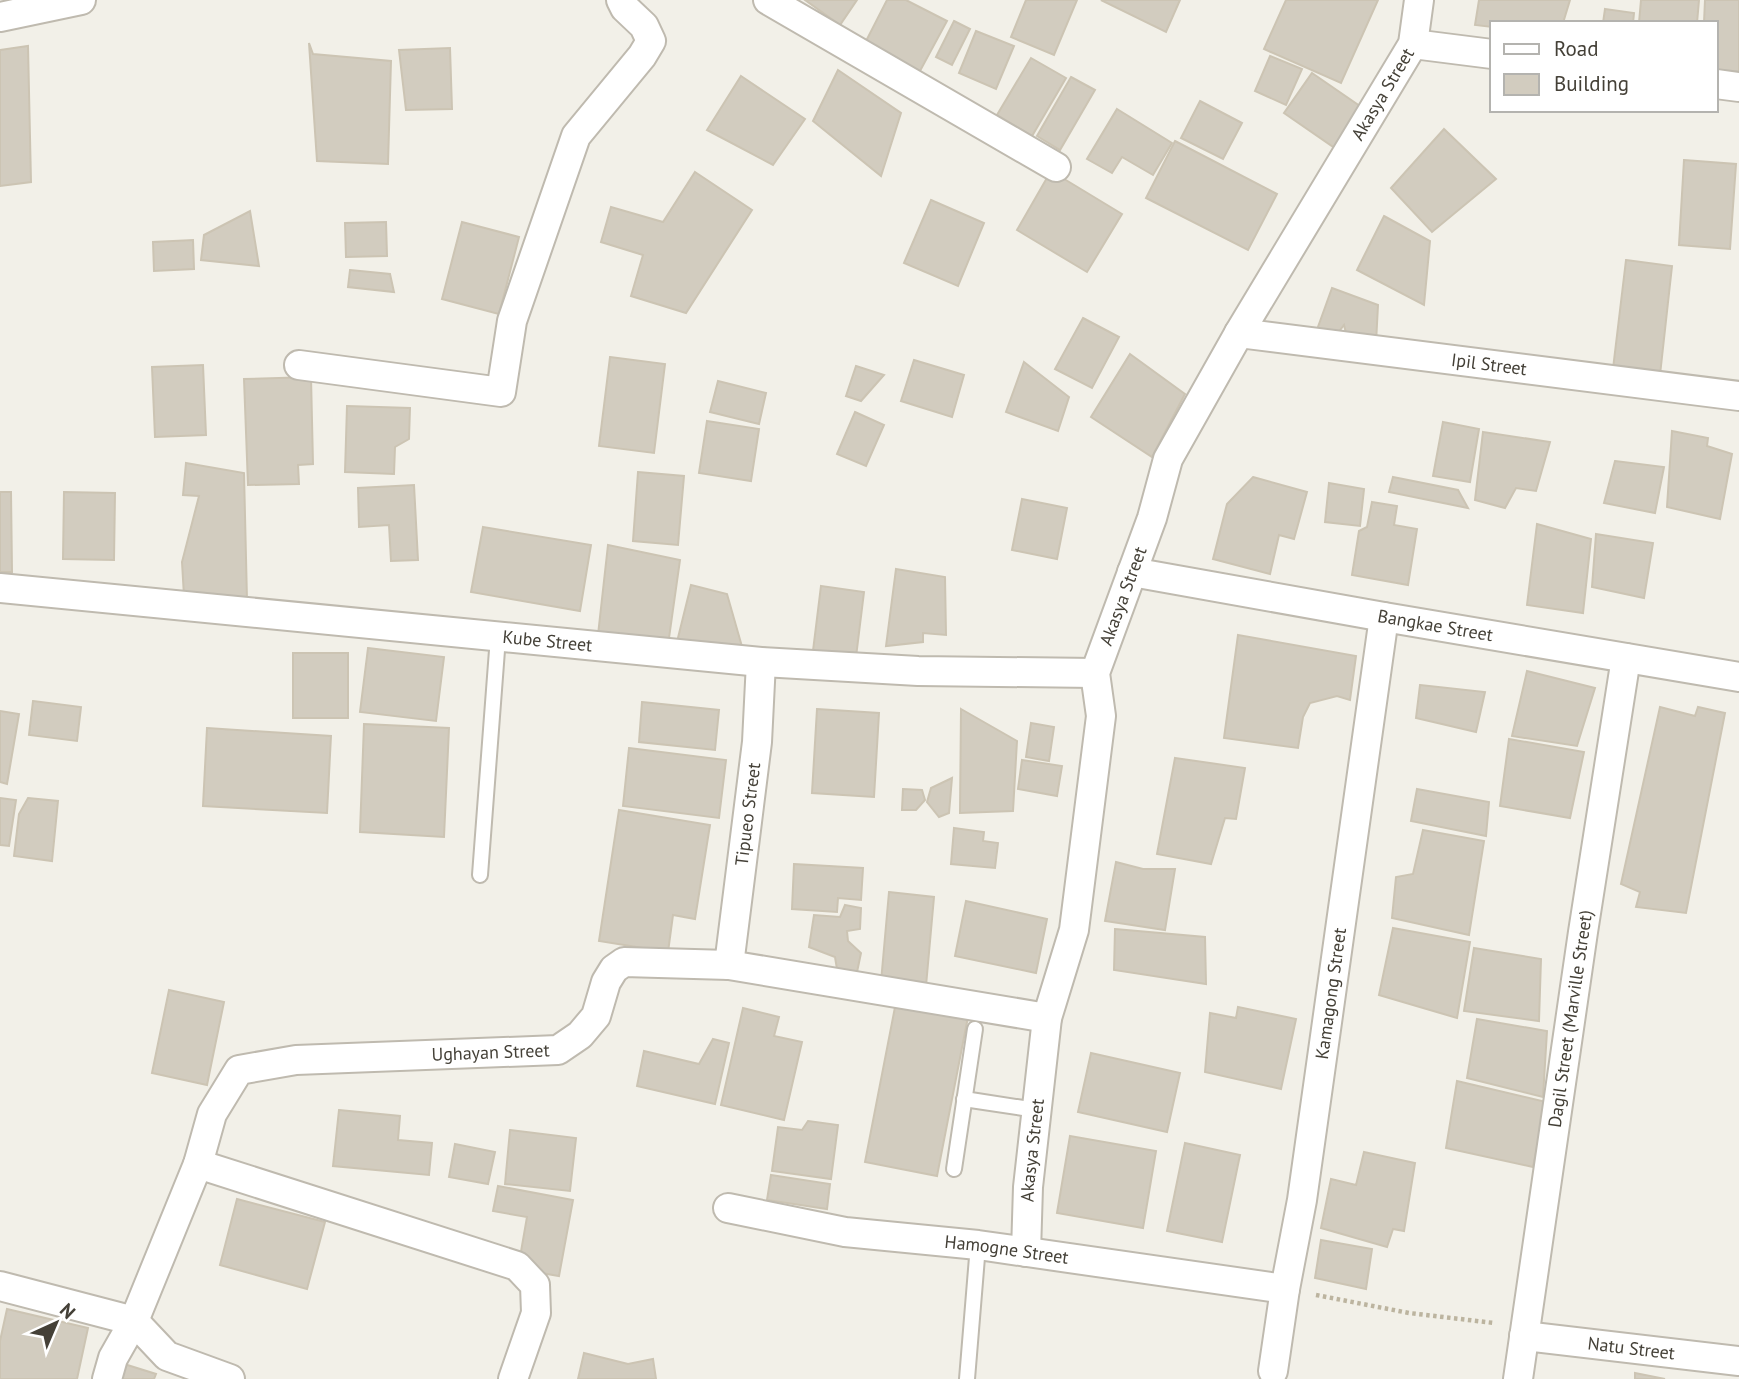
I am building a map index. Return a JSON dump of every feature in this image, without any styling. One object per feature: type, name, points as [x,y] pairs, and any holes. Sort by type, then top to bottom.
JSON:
[{"type":"street","points":[[0,17],[80,0]]},
{"type":"street","points":[[299,365],[501,392],[512,321],[576,136],[642,56],[651,41],[644,26],[625,8],[621,0]]},
{"type":"street","points":[[768,0],[1056,167]]},
{"type":"street","name":"Akasya Street","points":[[1026,1252],[1028,1187],[1047,1018],[1074,930],[1101,716],[1095,673],[1152,518],[1168,459],[1239,333],[1413,44],[1419,0]]},
{"type":"street","points":[[1413,44],[1490,54]]},
{"type":"street","points":[[1718,84],[1739,87]]},
{"type":"street","name":"Ipil Street","points":[[1239,333],[1739,396]]},
{"type":"street","name":"Bangkae Street","points":[[1132,572],[1739,677]]},
{"type":"street","name":"Kube Street","points":[[0,588],[761,662],[918,671],[1095,673]]},
{"type":"street","name":"Kamagong Street","points":[[1273,1371],[1302,1200],[1384,617]]},
{"type":"street","name":"Dagil Street (Marville Street)","points":[[1518,1379],[1626,659]]},
{"type":"street","name":"Tipueo Street","points":[[729,965],[757,742],[761,662]]},
{"type":"street","name":"Ughayan Street","points":[[107,1379],[113,1358],[134,1321],[198,1164],[212,1114],[239,1070],[296,1060],[558,1050],[580,1035],[596,1016],[606,982],[614,969],[624,962],[729,965],[1047,1018]]},
{"type":"street","points":[[198,1164],[517,1266],[535,1285],[536,1313],[513,1379]]},
{"type":"street","name":"Hamogne Street","points":[[728,1208],[845,1232],[978,1245],[1285,1289]]},
{"type":"street","points":[[0,1286],[134,1321],[167,1356],[230,1379]]},
{"type":"street","name":"Natu Street","points":[[1525,1331],[1739,1361]]},
{"type":"lane","points":[[480,875],[498,636]]},
{"type":"lane","points":[[954,1169],[975,1029]]},
{"type":"lane","points":[[964,1099],[1036,1110]]},
{"type":"lane","points":[[967,1379],[978,1245]]},
{"type":"path","points":[[1285,1289],[1409,1313],[1525,1331]]},
{"type":"building","points":[[805,0],[857,0],[840,25]]},
{"type":"building","points":[[887,0],[906,0],[947,21],[920,71],[865,43]]},
{"type":"building","points":[[1026,0],[1077,0],[1054,55],[1011,37]]},
{"type":"building","points":[[1101,0],[1180,0],[1166,32]]},
{"type":"building","points":[[1286,0],[1378,0],[1341,83],[1264,49]]},
{"type":"building","points":[[1479,0],[1570,0],[1564,21],[1490,21],[1490,27],[1475,25]]},
{"type":"building","points":[[1641,0],[1699,0],[1697,21],[1639,21]]},
{"type":"building","points":[[1705,0],[1739,0],[1739,78],[1718,77],[1718,21],[1704,21]]},
{"type":"building","points":[[1605,9],[1634,13],[1633,21],[1603,21]]},
{"type":"building","points":[[954,21],[970,29],[952,65],[936,57]]},
{"type":"building","points":[[976,31],[1014,46],[996,89],[959,73]]},
{"type":"building","points":[[309,43],[313,54],[391,61],[388,164],[317,161]]},
{"type":"building","points":[[28,46],[31,182],[0,186],[0,50]]},
{"type":"building","points":[[450,48],[452,109],[406,110],[399,50]]},
{"type":"building","points":[[1270,56],[1302,69],[1286,105],[1255,91]]},
{"type":"building","points":[[1031,58],[1066,78],[1032,136],[997,115]]},
{"type":"building","points":[[838,70],[901,113],[881,176],[813,121]]},
{"type":"building","points":[[1312,73],[1370,113],[1342,153],[1284,113]]},
{"type":"building","points":[[741,76],[805,119],[773,165],[707,130]]},
{"type":"building","points":[[1071,77],[1095,90],[1060,150],[1037,136]]},
{"type":"building","points":[[1200,101],[1242,123],[1223,159],[1181,138]]},
{"type":"building","points":[[1117,109],[1172,143],[1153,175],[1122,157],[1112,173],[1087,159]]},
{"type":"building","points":[[1444,129],[1496,179],[1432,232],[1391,188]]},
{"type":"building","points":[[1175,141],[1277,194],[1248,250],[1146,198]]},
{"type":"building","points":[[1684,160],[1736,164],[1730,249],[1679,245]]},
{"type":"building","points":[[1051,171],[1122,214],[1087,272],[1017,230]]},
{"type":"building","points":[[695,172],[752,210],[686,313],[631,296],[643,255],[601,242],[611,207],[663,222]]},
{"type":"building","points":[[931,200],[984,223],[958,286],[904,263]]},
{"type":"building","points":[[250,211],[259,266],[201,260],[204,235]]},
{"type":"building","points":[[1384,216],[1430,241],[1424,305],[1357,270]]},
{"type":"building","points":[[386,222],[387,256],[346,257],[345,223]]},
{"type":"building","points":[[462,222],[519,237],[499,314],[442,299]]},
{"type":"building","points":[[193,240],[194,269],[154,271],[153,242]]},
{"type":"building","points":[[1626,260],[1672,266],[1660,375],[1613,369]]},
{"type":"building","points":[[350,270],[390,274],[394,292],[348,287]]},
{"type":"building","points":[[1332,288],[1378,305],[1376,343],[1348,341],[1344,325],[1334,338],[1314,338]]},
{"type":"building","points":[[1083,318],[1119,337],[1092,388],[1055,369]]},
{"type":"building","points":[[1130,354],[1185,394],[1152,457],[1091,417]]},
{"type":"building","points":[[610,357],[665,364],[654,453],[599,446]]},
{"type":"building","points":[[914,360],[964,375],[952,417],[901,401]]},
{"type":"building","points":[[1024,362],[1069,397],[1058,431],[1006,412]]},
{"type":"building","points":[[203,365],[206,435],[155,437],[152,367]]},
{"type":"building","points":[[856,366],[884,375],[861,401],[846,396]]},
{"type":"building","points":[[311,377],[313,464],[298,465],[299,484],[248,485],[244,379]]},
{"type":"building","points":[[718,381],[766,393],[759,424],[710,412]]},
{"type":"building","points":[[347,406],[410,408],[409,439],[395,447],[394,474],[345,472]]},
{"type":"building","points":[[855,412],[884,425],[866,466],[837,454]]},
{"type":"building","points":[[707,421],[759,429],[751,481],[699,473]]},
{"type":"building","points":[[1443,422],[1479,429],[1470,482],[1433,476]]},
{"type":"building","points":[[1672,431],[1708,438],[1707,446],[1732,454],[1720,519],[1667,507]]},
{"type":"building","points":[[1483,432],[1550,442],[1536,491],[1516,488],[1505,508],[1475,500]]},
{"type":"building","points":[[1615,461],[1664,467],[1655,513],[1604,503]]},
{"type":"building","points":[[186,463],[244,473],[247,600],[184,596],[182,562],[199,496],[183,495]]},
{"type":"building","points":[[638,472],[684,476],[678,545],[633,541]]},
{"type":"building","points":[[1253,477],[1307,492],[1294,539],[1279,535],[1270,574],[1213,559],[1227,504]]},
{"type":"building","points":[[1393,477],[1458,490],[1468,508],[1389,492]]},
{"type":"building","points":[[1329,483],[1364,489],[1360,526],[1325,522]]},
{"type":"building","points":[[414,485],[418,560],[391,561],[389,525],[359,527],[358,488]]},
{"type":"building","points":[[0,492],[11,492],[12,572],[0,572]]},
{"type":"building","points":[[64,492],[115,493],[114,560],[63,559]]},
{"type":"building","points":[[1022,499],[1067,508],[1057,559],[1012,550]]},
{"type":"building","points":[[1372,502],[1397,506],[1394,525],[1417,529],[1408,585],[1352,575],[1359,531],[1367,527]]},
{"type":"building","points":[[1537,524],[1591,539],[1583,613],[1527,605]]},
{"type":"building","points":[[483,527],[591,545],[580,611],[471,592]]},
{"type":"building","points":[[1596,534],[1653,543],[1644,598],[1592,587]]},
{"type":"building","points":[[608,545],[680,560],[669,638],[598,635]]},
{"type":"building","points":[[896,569],[945,577],[946,635],[923,633],[923,642],[886,646]]},
{"type":"building","points":[[691,585],[727,594],[743,650],[677,642]]},
{"type":"building","points":[[821,586],[864,592],[855,665],[812,659]]},
{"type":"building","points":[[1238,635],[1356,656],[1350,700],[1337,696],[1310,703],[1303,717],[1298,748],[1224,738]]},
{"type":"building","points":[[368,648],[444,657],[436,721],[360,712]]},
{"type":"building","points":[[293,653],[348,653],[348,718],[293,718]]},
{"type":"building","points":[[1527,671],[1595,688],[1577,746],[1512,736]]},
{"type":"building","points":[[1420,685],[1485,692],[1476,732],[1416,718]]},
{"type":"building","points":[[33,701],[81,707],[77,741],[29,735]]},
{"type":"building","points":[[642,702],[719,710],[715,750],[639,742]]},
{"type":"building","points":[[1660,707],[1695,716],[1698,707],[1725,713],[1686,913],[1636,907],[1640,892],[1621,884]]},
{"type":"building","points":[[817,709],[879,713],[874,797],[812,793]]},
{"type":"building","points":[[961,709],[1017,741],[1013,811],[960,813]]},
{"type":"building","points":[[0,711],[19,714],[7,784],[0,782]]},
{"type":"building","points":[[1031,723],[1054,727],[1049,761],[1026,757]]},
{"type":"building","points":[[364,724],[449,728],[444,837],[360,832]]},
{"type":"building","points":[[207,728],[331,736],[327,813],[203,806]]},
{"type":"building","points":[[1509,739],[1584,752],[1570,818],[1500,806]]},
{"type":"building","points":[[629,748],[726,760],[719,818],[623,806]]},
{"type":"building","points":[[1175,758],[1245,768],[1236,819],[1225,818],[1211,864],[1157,854]]},
{"type":"building","points":[[1022,760],[1062,766],[1057,796],[1018,789]]},
{"type":"building","points":[[952,778],[949,813],[939,817],[927,802],[931,788]]},
{"type":"building","points":[[903,789],[922,790],[925,800],[916,810],[902,810]]},
{"type":"building","points":[[1417,789],[1489,802],[1486,836],[1411,821]]},
{"type":"building","points":[[0,798],[16,800],[9,846],[0,845]]},
{"type":"building","points":[[28,798],[58,801],[52,861],[14,856],[19,814]]},
{"type":"building","points":[[619,810],[710,825],[695,919],[673,915],[668,952],[599,941]]},
{"type":"building","points":[[954,828],[984,832],[983,841],[998,843],[995,868],[951,864]]},
{"type":"building","points":[[1423,830],[1484,841],[1469,935],[1392,918],[1396,877],[1413,874]]},
{"type":"building","points":[[1116,862],[1143,869],[1175,869],[1165,930],[1105,921]]},
{"type":"building","points":[[794,864],[863,868],[861,900],[838,898],[837,912],[792,909]]},
{"type":"building","points":[[889,892],[934,897],[926,986],[881,982]]},
{"type":"building","points":[[966,901],[1047,919],[1036,973],[955,956]]},
{"type":"building","points":[[845,905],[861,908],[860,929],[847,931],[848,941],[861,953],[857,972],[837,969],[835,957],[809,947],[814,915],[840,917]]},
{"type":"building","points":[[1393,928],[1470,942],[1457,1018],[1379,995]]},
{"type":"building","points":[[1115,929],[1205,937],[1206,984],[1114,970]]},
{"type":"building","points":[[1474,948],[1541,959],[1539,1021],[1464,1011]]},
{"type":"building","points":[[169,990],[224,1002],[207,1085],[152,1073]]},
{"type":"building","points":[[896,1002],[968,1017],[937,1176],[865,1162]]},
{"type":"building","points":[[1238,1007],[1296,1019],[1281,1089],[1205,1072],[1210,1013],[1236,1018]]},
{"type":"building","points":[[743,1008],[779,1017],[774,1036],[802,1042],[784,1120],[721,1105]]},
{"type":"building","points":[[1477,1019],[1547,1031],[1543,1097],[1467,1078]]},
{"type":"building","points":[[713,1039],[729,1043],[715,1104],[637,1086],[644,1051],[699,1064]]},
{"type":"building","points":[[1091,1053],[1180,1073],[1167,1132],[1078,1112]]},
{"type":"building","points":[[1457,1081],[1546,1102],[1533,1167],[1446,1148]]},
{"type":"building","points":[[339,1110],[400,1116],[398,1140],[432,1143],[429,1175],[333,1166]]},
{"type":"building","points":[[808,1121],[838,1125],[831,1179],[772,1171],[778,1127],[802,1130]]},
{"type":"building","points":[[510,1130],[576,1138],[570,1191],[505,1184]]},
{"type":"building","points":[[1070,1136],[1156,1151],[1143,1228],[1057,1213]]},
{"type":"building","points":[[1185,1143],[1240,1155],[1222,1242],[1167,1231]]},
{"type":"building","points":[[455,1144],[495,1152],[488,1184],[449,1177]]},
{"type":"building","points":[[1364,1152],[1415,1163],[1404,1231],[1393,1229],[1387,1247],[1321,1228],[1331,1179],[1356,1185]]},
{"type":"building","points":[[771,1175],[830,1184],[827,1209],[767,1200]]},
{"type":"building","points":[[498,1186],[573,1200],[559,1276],[518,1269],[527,1217],[493,1211]]},
{"type":"building","points":[[237,1199],[325,1222],[307,1289],[220,1265]]},
{"type":"building","points":[[1321,1240],[1372,1249],[1366,1289],[1315,1278]]},
{"type":"building","points":[[7,1309],[88,1328],[77,1379],[0,1379],[0,1341]]},
{"type":"building","points":[[584,1353],[628,1364],[653,1359],[656,1379],[578,1379]]},
{"type":"building","points":[[121,1363],[156,1374],[154,1379],[116,1379]]},
{"type":"building","points":[[1635,1373],[1665,1379],[1635,1379]]}]
